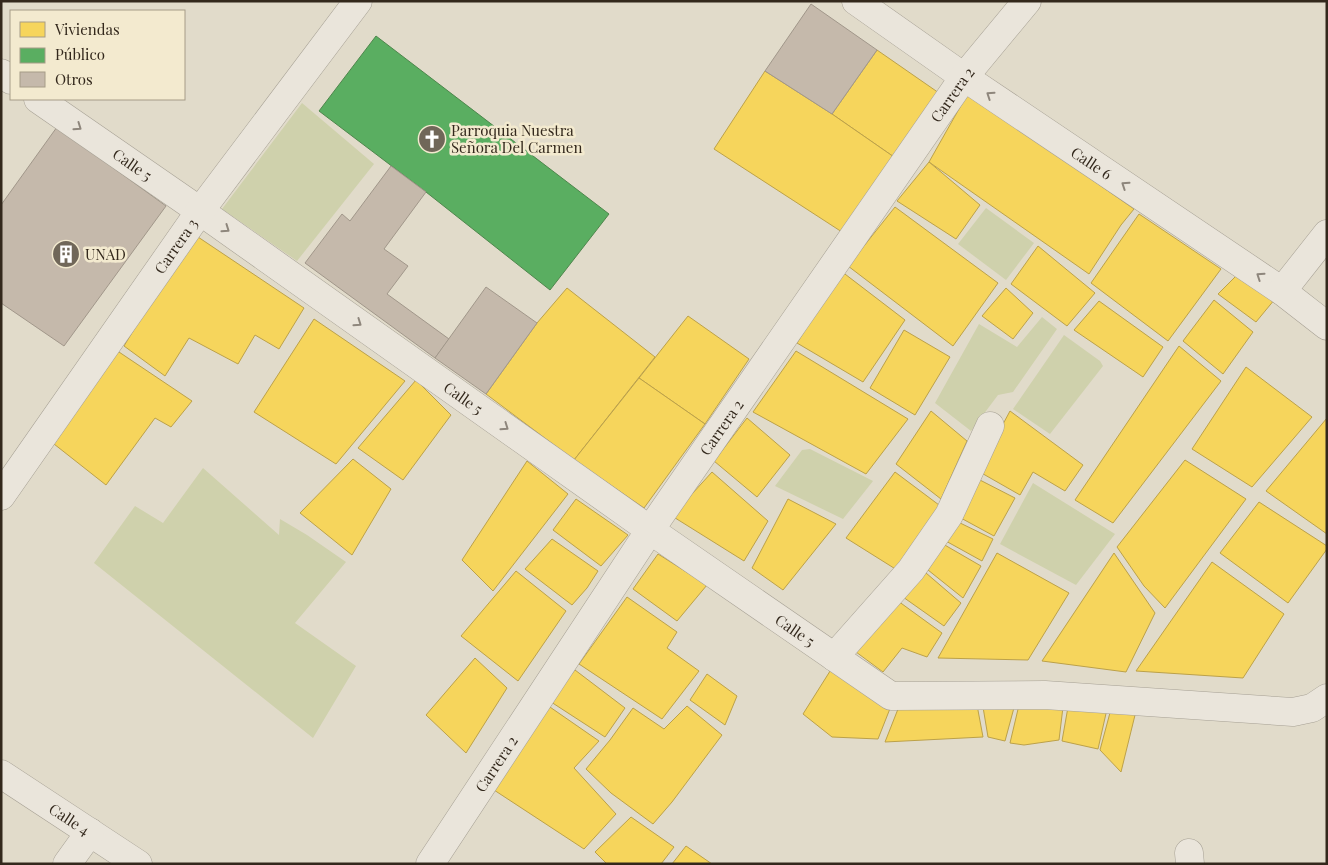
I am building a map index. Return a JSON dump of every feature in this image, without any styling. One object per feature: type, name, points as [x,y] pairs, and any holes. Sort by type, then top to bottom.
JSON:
[{"type":"street","name":"Carrera 3","points":[[1,496],[200,211],[358,1]]},
{"type":"street","name":"Calle 6","points":[[856,1],[964,77],[1282,291],[1327,326]]},
{"type":"street","name":"Carrera 2","points":[[430,864],[650,530],[964,77],[1027,1]]},
{"type":"street","name":"Calle 5","points":[[39,100],[200,211],[650,530],[891,696],[1045,695],[1293,712],[1312,708],[1327,698]]},
{"type":"street","points":[[1282,291],[1327,234]]},
{"type":"street","points":[[834,657],[911,570],[949,515],[990,426]]},
{"type":"street","name":"Calle 4","points":[[1,774],[138,864]]},
{"type":"street","points":[[67,864],[90,832]]},
{"type":"green space","points":[[302,103],[374,164],[297,261],[222,209]]},
{"type":"green space","points":[[986,208],[1034,243],[1006,280],[958,244]]},
{"type":"green space","points":[[1042,317],[1057,329],[1013,392],[998,395],[971,431],[935,403],[979,324],[1017,347]]},
{"type":"green space","points":[[1064,335],[1100,361],[1103,366],[1050,434],[1013,409]]},
{"type":"green space","points":[[810,449],[873,481],[843,519],[775,486],[802,450]]},
{"type":"green space","points":[[203,468],[279,535],[280,519],[346,562],[295,623],[356,666],[313,738],[94,563],[135,506],[163,523]]},
{"type":"green space","points":[[1033,483],[1115,534],[1076,585],[1000,544]]},
{"type":"building: Viviendas","points":[[877,50],[939,93],[894,157],[832,114]]},
{"type":"building: Viviendas","points":[[765,71],[894,157],[842,232],[714,149]]},
{"type":"building: Viviendas","points":[[968,93],[1134,209],[1121,225],[1089,274],[929,162]]},
{"type":"building: Viviendas","points":[[929,162],[980,205],[956,239],[897,201]]},
{"type":"building: Viviendas","points":[[895,207],[998,283],[953,346],[848,266]]},
{"type":"building: Viviendas","points":[[1139,214],[1221,269],[1168,341],[1091,283]]},
{"type":"building: Viviendas","points":[[198,237],[304,308],[279,349],[255,335],[238,364],[189,338],[165,376],[124,346],[151,301]]},
{"type":"building: Viviendas","points":[[1038,246],[1095,293],[1067,326],[1011,284]]},
{"type":"building: Viviendas","points":[[841,271],[905,320],[863,382],[797,343]]},
{"type":"building: Viviendas","points":[[1238,274],[1275,299],[1256,322],[1218,294]]},
{"type":"building: Viviendas","points":[[567,288],[655,357],[574,460],[486,394],[537,323]]},
{"type":"building: Viviendas","points":[[1006,288],[1033,313],[1013,339],[982,316]]},
{"type":"building: Viviendas","points":[[1214,300],[1253,332],[1223,374],[1183,341]]},
{"type":"building: Viviendas","points":[[1099,301],[1163,347],[1143,377],[1074,330]]},
{"type":"building: Viviendas","points":[[688,316],[749,359],[705,424],[639,378]]},
{"type":"building: Viviendas","points":[[314,319],[405,381],[336,464],[254,412]]},
{"type":"building: Viviendas","points":[[904,330],[950,357],[915,415],[870,388]]},
{"type":"building: Viviendas","points":[[1179,346],[1221,381],[1113,523],[1075,500]]},
{"type":"building: Viviendas","points":[[116,350],[192,401],[171,427],[155,418],[106,485],[54,444]]},
{"type":"building: Viviendas","points":[[796,351],[908,419],[866,474],[753,412]]},
{"type":"building: Viviendas","points":[[1246,367],[1312,417],[1252,487],[1192,449]]},
{"type":"building: Viviendas","points":[[639,378],[705,424],[644,508],[574,460]]},
{"type":"building: Viviendas","points":[[416,380],[451,415],[403,480],[358,448]]},
{"type":"building: Viviendas","points":[[931,411],[967,441],[941,499],[896,464]]},
{"type":"building: Viviendas","points":[[1010,411],[1083,465],[1065,491],[1033,472],[1020,495],[978,471]]},
{"type":"building: Viviendas","points":[[747,418],[790,455],[757,497],[714,461]]},
{"type":"building: Viviendas","points":[[1327,418],[1327,534],[1266,491]]},
{"type":"building: Viviendas","points":[[353,459],[391,489],[352,555],[300,513]]},
{"type":"building: Viviendas","points":[[1185,460],[1246,499],[1165,608],[1144,586],[1117,547]]},
{"type":"building: Viviendas","points":[[527,461],[568,494],[493,591],[462,560]]},
{"type":"building: Viviendas","points":[[712,472],[768,521],[744,561],[672,516]]},
{"type":"building: Viviendas","points":[[895,472],[943,508],[897,570],[846,538]]},
{"type":"building: Viviendas","points":[[976,478],[1015,498],[994,536],[959,517]]},
{"type":"building: Viviendas","points":[[576,499],[628,535],[601,566],[553,530]]},
{"type":"building: Viviendas","points":[[788,499],[836,524],[783,590],[752,568]]},
{"type":"building: Viviendas","points":[[1259,502],[1327,546],[1327,549],[1288,603],[1220,553]]},
{"type":"building: Viviendas","points":[[956,521],[993,539],[982,561],[944,540]]},
{"type":"building: Viviendas","points":[[552,539],[598,571],[587,588],[572,605],[525,569]]},
{"type":"building: Viviendas","points":[[943,544],[981,566],[963,598],[928,570]]},
{"type":"building: Viviendas","points":[[997,553],[1069,593],[1028,660],[938,658]]},
{"type":"building: Viviendas","points":[[1114,553],[1155,613],[1126,672],[1042,661]]},
{"type":"building: Viviendas","points":[[658,554],[707,585],[677,621],[633,589]]},
{"type":"building: Viviendas","points":[[1212,562],[1284,614],[1243,678],[1136,671]]},
{"type":"building: Viviendas","points":[[516,571],[566,611],[518,681],[461,636]]},
{"type":"building: Viviendas","points":[[926,573],[961,603],[944,626],[903,597]]},
{"type":"building: Viviendas","points":[[627,597],[677,632],[667,648],[699,671],[662,719],[579,664]]},
{"type":"building: Viviendas","points":[[898,601],[942,633],[927,657],[902,648],[883,672],[852,649]]},
{"type":"building: Viviendas","points":[[475,658],[507,688],[466,753],[426,715]]},
{"type":"building: Viviendas","points":[[832,668],[891,706],[878,739],[832,737],[803,714]]},
{"type":"building: Viviendas","points":[[575,670],[625,708],[605,737],[548,700]]},
{"type":"building: Viviendas","points":[[707,674],[737,696],[725,725],[690,700]]},
{"type":"building: Viviendas","points":[[1015,704],[1005,741],[988,737],[983,707]]},
{"type":"building: Viviendas","points":[[547,705],[599,741],[574,768],[616,814],[584,849],[494,790]]},
{"type":"building: Viviendas","points":[[977,705],[983,737],[885,742],[898,709]]},
{"type":"building: Viviendas","points":[[1019,705],[1063,707],[1059,740],[1024,745],[1010,743]]},
{"type":"building: Viviendas","points":[[687,706],[722,735],[672,802],[653,824],[611,793],[586,769],[633,708],[664,729]]},
{"type":"building: Viviendas","points":[[1068,707],[1107,709],[1098,749],[1062,741]]},
{"type":"building: Viviendas","points":[[1111,709],[1136,711],[1121,772],[1100,750]]},
{"type":"building: Viviendas","points":[[631,817],[674,847],[661,864],[607,864],[595,852]]},
{"type":"building: Viviendas","points":[[686,846],[712,864],[672,864]]},
{"type":"building: Público","name":"Parroquia Nuestra Señora Del Carmen","points":[[376,36],[609,214],[550,290],[426,192],[319,111]]},
{"type":"building: Otros","points":[[811,4],[877,50],[832,114],[765,71]]},
{"type":"building: Otros","name":"UNAD","points":[[57,127],[166,206],[64,346],[1,303],[1,205]]},
{"type":"building: Otros","points":[[391,166],[426,192],[384,249],[408,266],[387,294],[449,339],[435,358],[305,263],[342,214],[350,221]]},
{"type":"building: Otros","points":[[486,287],[537,323],[486,394],[435,358]]},
{"type":"place","name":"Parroquia Nuestra Señora Del Carmen","points":[[432,139]]},
{"type":"place","name":"UNAD","points":[[66,254]]}]
